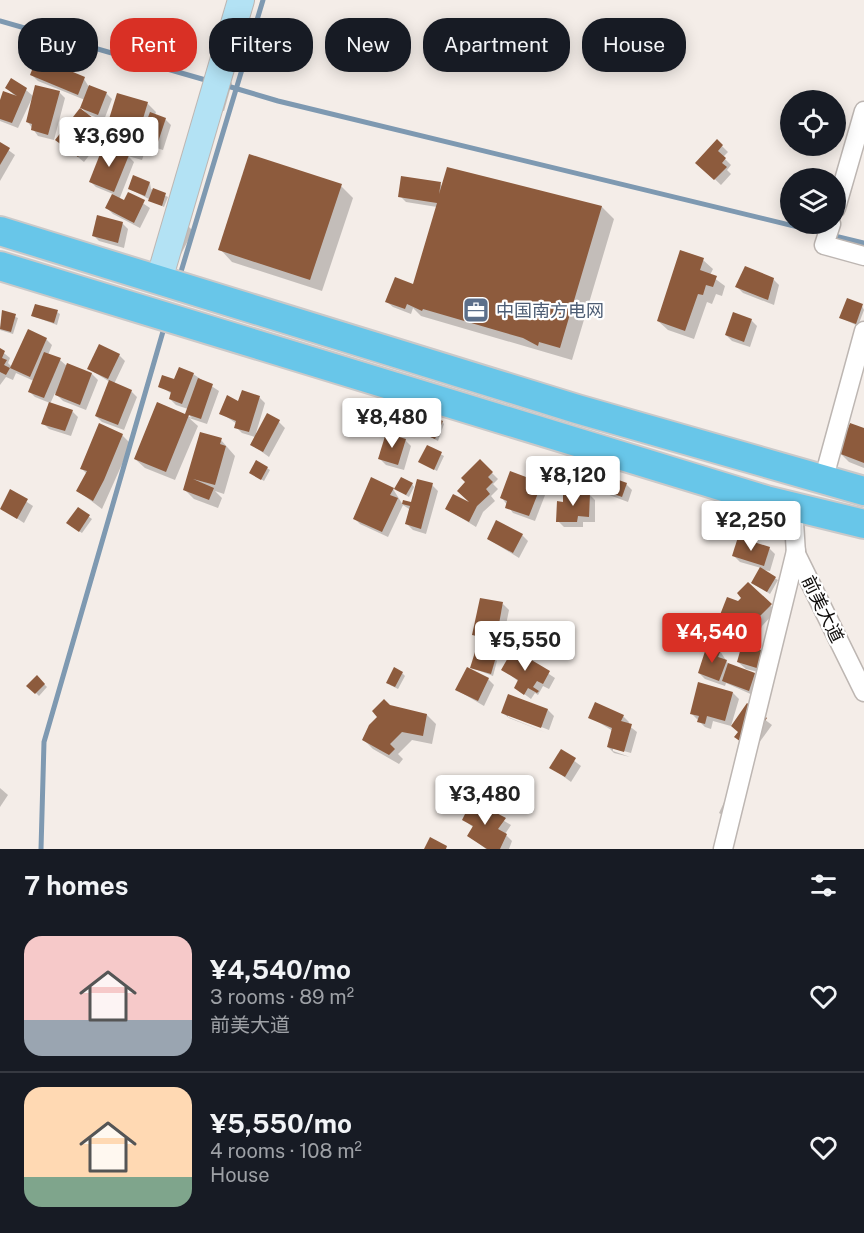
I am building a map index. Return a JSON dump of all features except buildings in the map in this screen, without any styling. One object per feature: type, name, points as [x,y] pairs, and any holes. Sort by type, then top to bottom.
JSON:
[{"type":"main road","points":[[0,231],[577,410],[864,491]]},
{"type":"main road","points":[[0,266],[766,500],[864,524]]},
{"type":"street","points":[[159,280],[241,0]]},
{"type":"street","points":[[846,173],[864,111]]},
{"type":"street","points":[[828,234],[824,245],[864,256]]},
{"type":"street","points":[[823,481],[864,331]]},
{"type":"street","name":"前美大道","points":[[794,522],[796,551],[864,692]]},
{"type":"street","points":[[723,849],[796,551]]},
{"type":"waterway","points":[[180,275],[263,0]]},
{"type":"waterway","points":[[0,21],[209,81]]},
{"type":"waterway","points":[[224,85],[278,101],[864,243]]},
{"type":"waterway","points":[[41,849],[44,742],[164,328]]},
{"type":"place","name":"中国南方电网","points":[[476,310]]}]
